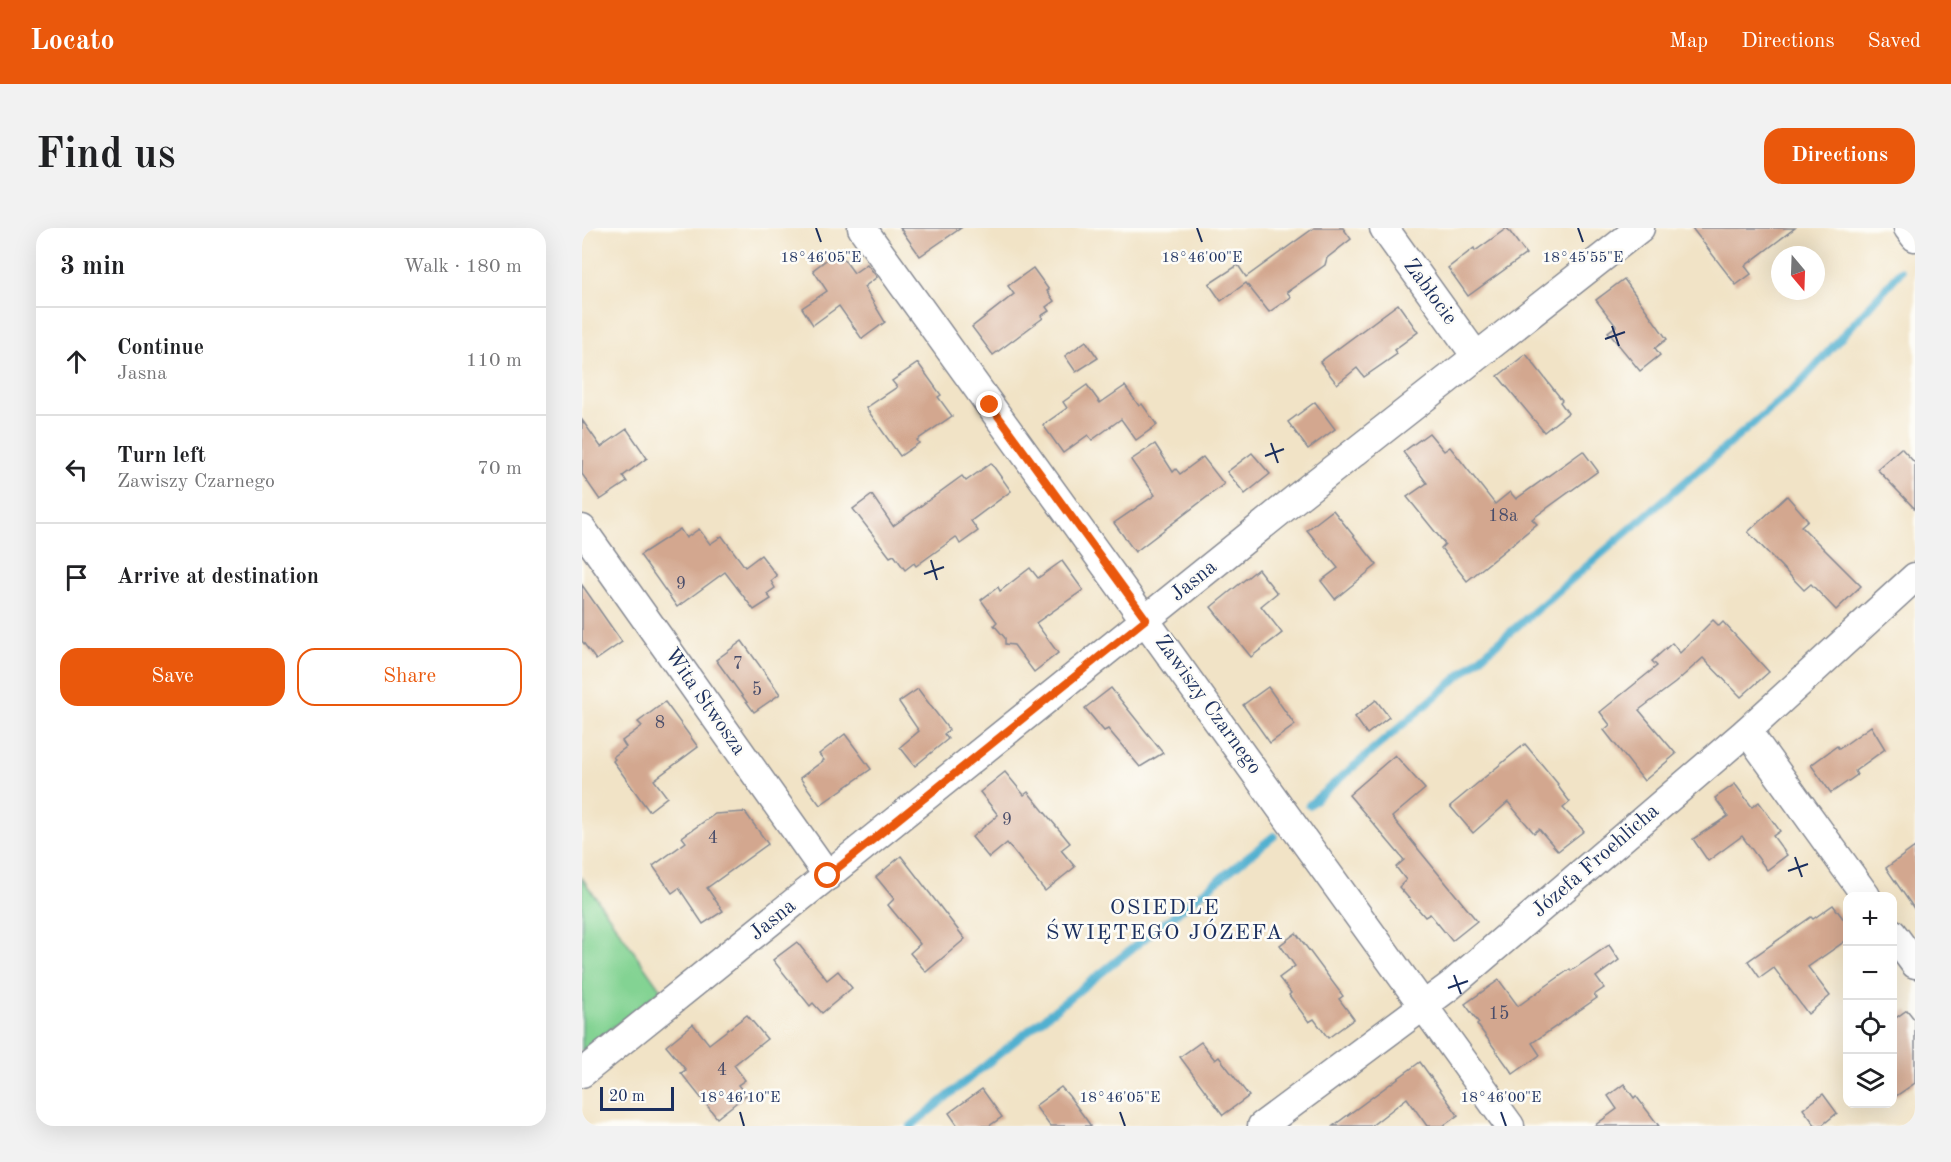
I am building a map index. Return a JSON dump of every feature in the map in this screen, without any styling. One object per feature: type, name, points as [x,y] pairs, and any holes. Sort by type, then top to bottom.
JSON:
[{"type":"street","name":"Zawiszy Czarnego","points":[[862,228],[1510,1126]]},
{"type":"street","name":"Zabłocie","points":[[1384,228],[1476,356]]},
{"type":"street","name":"Jasna","points":[[582,1073],[1146,619],[1640,228]]},
{"type":"street","points":[[1908,228],[1915,237]]},
{"type":"street","name":"Wita Stwosza","points":[[582,529],[828,876]]},
{"type":"street","name":"Józefa Froehlicha","points":[[1262,1126],[1468,971],[1748,731],[1915,577]]},
{"type":"street","points":[[1748,731],[1862,892]]},
{"type":"street","points":[[1897,939],[1915,964]]},
{"type":"green space","points":[[582,878],[661,990],[582,1051]]},
{"type":"building","points":[[900,228],[961,228],[920,256]]},
{"type":"building","points":[[1314,228],[1343,228],[1351,239],[1327,258],[1325,265],[1287,292],[1291,297],[1269,312],[1246,283],[1221,301],[1209,284],[1238,265],[1246,277]]},
{"type":"building","points":[[1507,228],[1526,254],[1468,296],[1448,268],[1474,248],[1475,251]]},
{"type":"building","points":[[1692,228],[1795,228],[1745,266],[1751,274],[1736,285]]},
{"type":"building","points":[[838,251],[854,273],[867,264],[877,277],[864,287],[885,322],[862,339],[839,306],[813,325],[802,308],[827,291],[813,270]]},
{"type":"building","points":[[1033,268],[1054,301],[1046,307],[1049,311],[1041,316],[1043,318],[993,355],[972,327],[1014,294],[1008,286]]},
{"type":"building","points":[[1624,279],[1667,339],[1655,348],[1660,355],[1640,371],[1608,332],[1616,326],[1596,300]]},
{"type":"building","points":[[1398,304],[1418,332],[1394,350],[1397,354],[1364,377],[1357,368],[1337,384],[1320,362]]},
{"type":"building","points":[[1086,341],[1098,358],[1076,372],[1065,356]]},
{"type":"building","points":[[1526,354],[1562,400],[1560,402],[1568,413],[1544,432],[1498,376]]},
{"type":"building","points":[[918,363],[941,395],[938,397],[952,416],[917,440],[919,443],[900,456],[866,408],[897,387],[892,381]]},
{"type":"building","points":[[1087,385],[1100,403],[1125,386],[1139,406],[1142,404],[1157,425],[1136,440],[1121,419],[1092,440],[1088,435],[1063,453],[1043,425],[1067,408],[1063,402]]},
{"type":"building","points":[[1315,402],[1335,429],[1308,449],[1288,422]]},
{"type":"building","points":[[582,420],[601,447],[627,429],[647,458],[623,476],[627,482],[600,500],[582,474]]},
{"type":"building","points":[[1429,433],[1444,451],[1450,447],[1495,504],[1510,492],[1516,499],[1583,451],[1598,471],[1532,519],[1537,524],[1467,581],[1441,548],[1445,544],[1407,497],[1427,483],[1403,452]]},
{"type":"building","points":[[1155,444],[1173,472],[1176,469],[1180,474],[1203,457],[1224,484],[1135,552],[1114,523],[1155,495],[1131,460]]},
{"type":"building","points":[[1901,448],[1915,463],[1915,509],[1877,469]]},
{"type":"building","points":[[1252,453],[1270,474],[1245,494],[1227,472]]},
{"type":"building","points":[[991,463],[1011,491],[971,521],[978,531],[960,544],[956,537],[916,566],[914,563],[905,570],[894,555],[890,557],[853,509],[872,495],[893,526],[962,476],[966,481]]},
{"type":"building","points":[[1787,496],[1808,520],[1801,526],[1861,586],[1836,610],[1811,584],[1804,590],[1748,532]]},
{"type":"building","points":[[1333,510],[1377,565],[1335,599],[1321,581],[1338,568],[1307,530]]},
{"type":"building","points":[[680,529],[686,538],[699,529],[710,544],[722,536],[745,567],[761,555],[777,576],[771,581],[775,588],[767,594],[771,599],[754,610],[725,572],[677,607],[640,555]]},
{"type":"building","points":[[1062,561],[1083,590],[1036,623],[1058,653],[1034,672],[1014,645],[1005,644],[1005,638],[994,625],[997,622],[981,600],[998,587],[1000,591],[1030,568],[1038,578]]},
{"type":"building","points":[[1258,569],[1277,593],[1261,606],[1282,633],[1251,657],[1211,607]]},
{"type":"building","points":[[582,585],[622,642],[596,660],[582,641]]},
{"type":"building","points":[[1713,620],[1719,626],[1723,622],[1769,672],[1741,697],[1703,658],[1639,710],[1676,754],[1644,781],[1604,730],[1610,725],[1600,712],[1657,666],[1652,661],[1672,643],[1680,653]]},
{"type":"building","points":[[742,641],[780,694],[754,712],[716,660]]},
{"type":"building","points":[[1268,687],[1295,725],[1270,743],[1243,705]]},
{"type":"building","points":[[1111,688],[1163,753],[1140,767],[1108,729],[1104,731],[1085,708]]},
{"type":"building","points":[[918,689],[949,730],[944,734],[948,739],[915,766],[900,747],[919,731],[899,702]]},
{"type":"building","points":[[1376,700],[1389,717],[1367,734],[1355,717]]},
{"type":"building","points":[[665,702],[698,747],[654,780],[667,797],[649,811],[613,761],[615,759],[613,757],[626,747],[622,741],[642,726],[638,722]]},
{"type":"building","points":[[1871,726],[1885,749],[1855,771],[1857,775],[1831,793],[1811,765],[1837,746],[1839,749]]},
{"type":"building","points":[[845,734],[871,769],[820,805],[800,778],[824,760],[819,754]]},
{"type":"building","points":[[1525,744],[1558,784],[1570,802],[1563,808],[1584,831],[1558,851],[1539,829],[1534,833],[1508,802],[1473,833],[1450,806]]},
{"type":"building","points":[[1395,755],[1425,789],[1392,817],[1477,921],[1452,941],[1430,914],[1425,917],[1399,887],[1406,880],[1396,867],[1404,860],[1349,795]]},
{"type":"building","points":[[1005,772],[1024,795],[1028,792],[1070,843],[1061,850],[1075,867],[1045,891],[1007,843],[989,858],[972,837],[998,815],[980,792]]},
{"type":"building","points":[[1735,784],[1752,807],[1759,802],[1780,831],[1773,836],[1787,855],[1767,870],[1742,836],[1708,861],[1693,839],[1728,816],[1715,798]]},
{"type":"building","points":[[745,812],[768,844],[707,888],[723,911],[703,924],[679,888],[672,893],[653,866],[686,842],[682,837],[715,814]]},
{"type":"building","points":[[1915,847],[1915,910],[1886,868]]},
{"type":"building","points":[[901,856],[965,939],[926,972],[910,953],[920,944],[888,905],[894,899],[876,877]]},
{"type":"building","points":[[1833,905],[1843,918],[1843,942],[1808,967],[1830,996],[1808,1014],[1774,968],[1760,978],[1748,961],[1811,917],[1813,919]]},
{"type":"building","points":[[1296,933],[1343,996],[1339,999],[1354,1019],[1328,1038],[1314,1019],[1309,1022],[1279,978],[1295,966],[1280,945]]},
{"type":"building","points":[[797,942],[827,980],[838,971],[852,988],[822,1013],[813,1003],[810,1006],[773,960]]},
{"type":"building","points":[[1609,945],[1619,960],[1596,977],[1604,988],[1594,995],[1597,998],[1532,1043],[1540,1055],[1513,1074],[1465,1004],[1499,980],[1518,1006]]},
{"type":"building","points":[[1907,1010],[1915,1020],[1915,1083],[1897,1095],[1897,1054],[1897,1017]]},
{"type":"building","points":[[747,1015],[767,1039],[734,1065],[745,1080],[738,1085],[746,1095],[717,1118],[681,1073],[686,1070],[666,1046],[693,1024],[709,1044]]},
{"type":"building","points":[[1201,1042],[1215,1060],[1219,1057],[1249,1096],[1223,1115],[1180,1057]]},
{"type":"building","points":[[1420,1062],[1458,1115],[1443,1126],[1427,1126],[1407,1098],[1371,1126],[1333,1126]]},
{"type":"building","points":[[1624,1084],[1659,1126],[1594,1126],[1617,1109],[1608,1096]]},
{"type":"building","points":[[1061,1087],[1091,1126],[1050,1126],[1035,1106]]},
{"type":"building","points":[[982,1089],[1002,1117],[989,1126],[958,1126],[949,1113]]},
{"type":"building","points":[[1823,1094],[1837,1113],[1821,1126],[1816,1126],[1803,1109]]},
{"type":"waterway","points":[[1309,805],[1799,384],[1901,271]]},
{"type":"waterway","points":[[911,1126],[1274,836]]},
{"type":"district","name":"OSIEDLE ŚWIĘTEGO JÓZEFA","points":[[1165,920]]},
{"type":"route","points":[[828,876],[1146,619],[990,405]]}]
